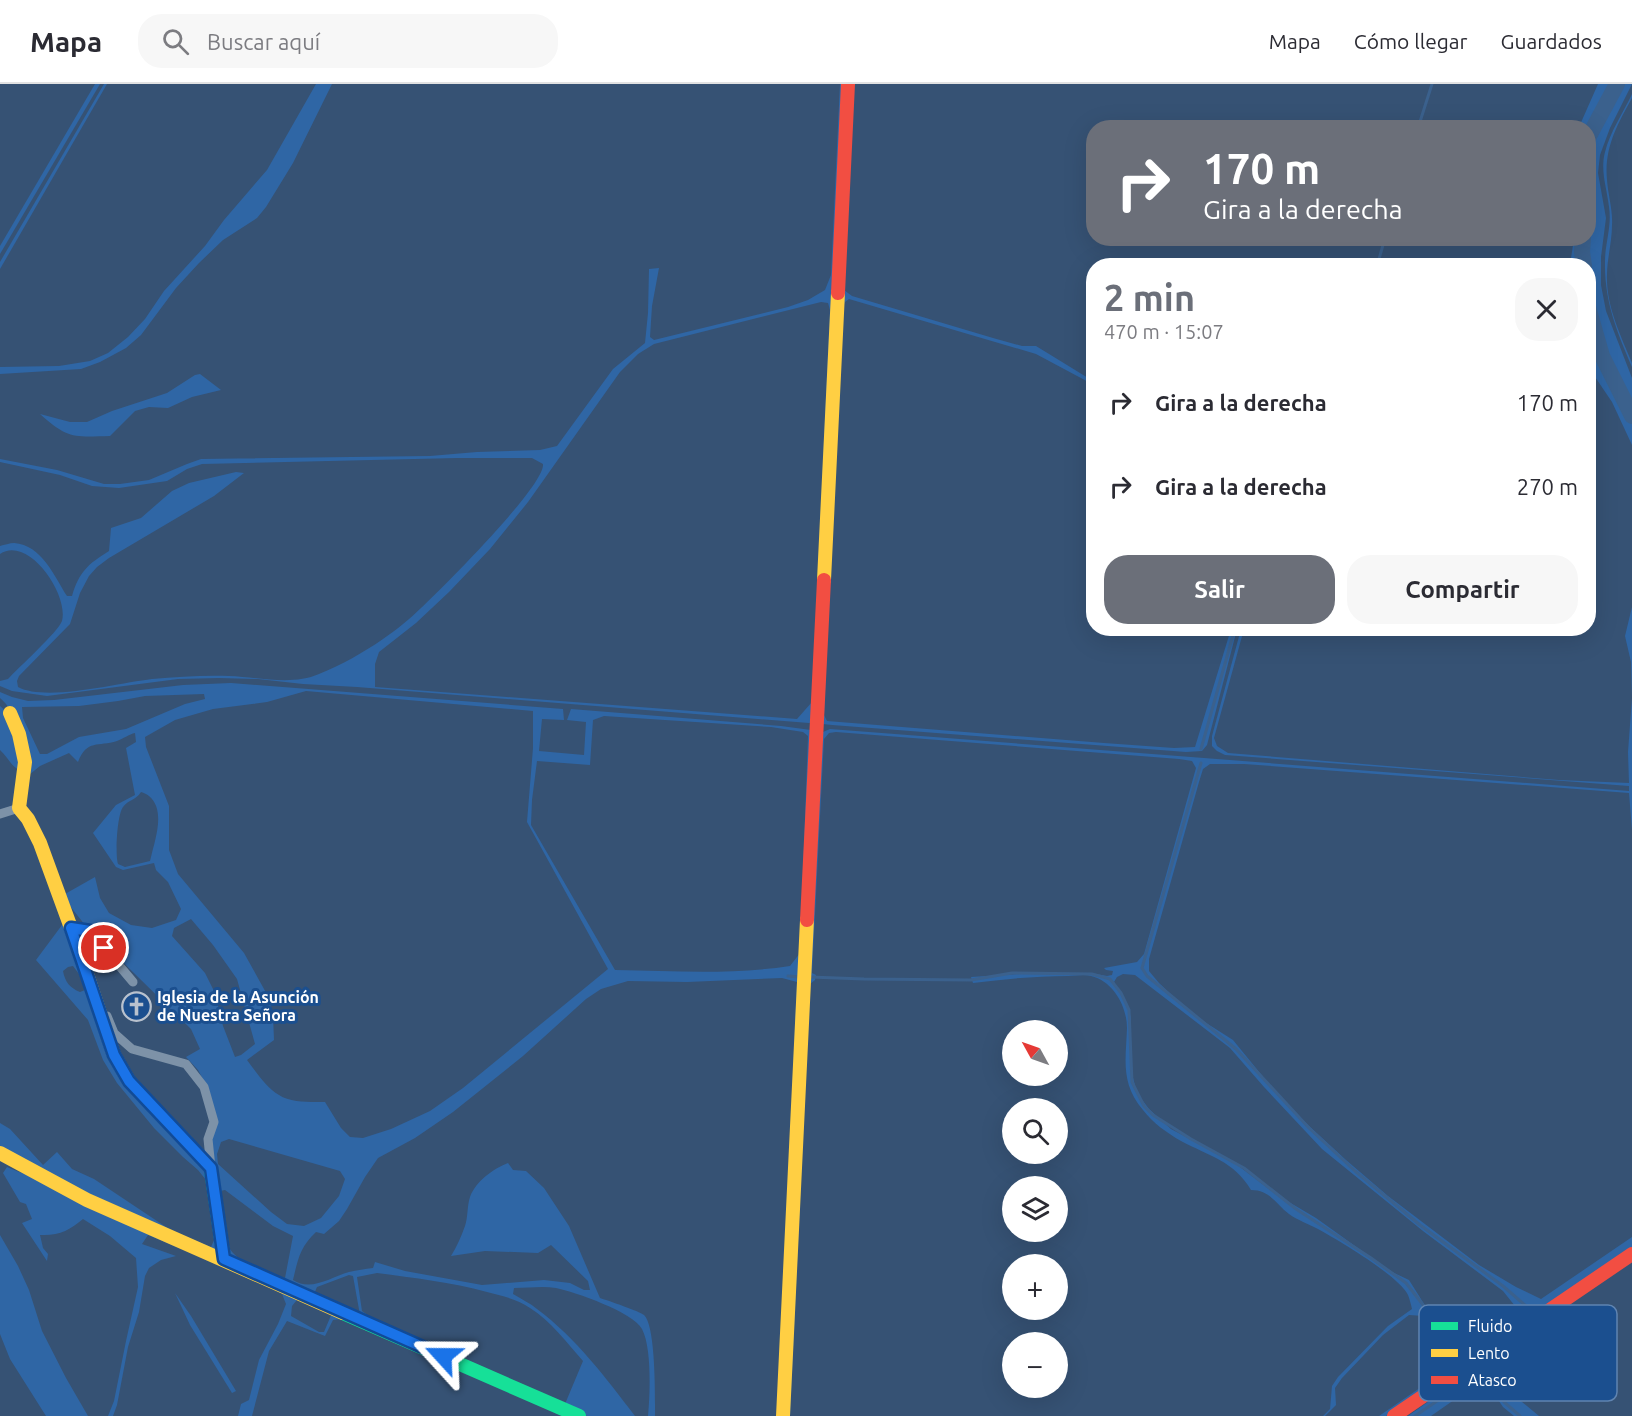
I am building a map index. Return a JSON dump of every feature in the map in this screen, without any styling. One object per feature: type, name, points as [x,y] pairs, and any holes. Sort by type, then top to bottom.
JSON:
[{"type":"street","points":[[783,1416],[848,84]]},
{"type":"street","points":[[10,713],[20,734],[25,762],[19,808],[28,819],[40,843],[114,1055],[129,1081],[211,1168]]},
{"type":"street","points":[[0,814],[19,808]]},
{"type":"street","points":[[71,928],[90,931],[133,982]]},
{"type":"street","points":[[78,947],[114,1033],[132,1048],[186,1064],[204,1087],[214,1122],[208,1139],[224,1259]]},
{"type":"street","points":[[0,1153],[87,1200],[579,1416]]},
{"type":"street","points":[[1557,1305],[1632,1254]]},
{"type":"street","points":[[1394,1416],[1419,1399]]},
{"type":"shaded area","points":[[95,84],[100,84],[0,254],[0,246]]},
{"type":"shaded area","points":[[104,84],[107,84],[0,269],[0,262]]},
{"type":"shaded area","points":[[316,84],[332,84],[293,163],[266,207],[257,218],[223,240],[199,263],[176,288],[141,335],[126,348],[81,369],[0,374],[0,367],[59,366],[90,361],[108,353],[128,337],[267,170]]},
{"type":"shaded area","points":[[840,84],[844,84],[813,722],[258,679],[178,679],[47,696],[12,691],[0,686],[0,681],[8,679],[59,626],[62,621],[62,610],[59,596],[44,570],[22,553],[11,550],[0,554],[0,546],[14,543],[32,549],[40,555],[52,571],[67,596],[72,596],[85,569],[109,551],[111,528],[141,518],[172,491],[189,483],[236,472],[244,473],[214,496],[97,567],[80,593],[70,624],[19,676],[18,687],[46,693],[191,676],[298,680],[319,674],[352,658],[383,639],[412,616],[511,514],[539,476],[543,464],[532,458],[457,458],[202,464],[187,469],[167,481],[119,488],[92,486],[60,475],[0,462],[0,459],[57,470],[104,484],[120,484],[149,480],[201,459],[430,456],[540,450],[557,446],[613,369],[645,343],[649,269],[659,268],[652,306],[650,337],[654,340],[808,300],[825,290],[831,275]],"holes":[[[821,302],[828,303],[830,310],[812,702],[797,719],[375,687],[375,664],[379,652],[416,623],[490,549],[528,502],[620,372],[638,354],[654,344]]]},
{"type":"shaded area","points":[[851,84],[853,84],[844,290],[852,296],[993,338],[1022,346],[1036,346],[1086,377],[1086,381],[1036,354],[849,299],[845,302],[842,310],[824,715],[827,721],[1174,748],[1195,747],[1229,636],[1235,636],[1207,745],[1202,751],[1186,752],[823,724],[820,718]]},
{"type":"shaded area","points":[[1598,84],[1632,84],[1610,128],[1600,155],[1598,173],[1606,218],[1601,257],[1601,285],[1606,311],[1632,378],[1632,445],[1612,402],[1596,378],[1596,258],[1571,258],[1573,246],[1596,246],[1596,120],[1582,120]]},
{"type":"shaded area","points":[[1632,94],[1613,137],[1608,157],[1608,186],[1612,219],[1607,287],[1632,367],[1617,329],[1609,303],[1607,290],[1605,261],[1610,214],[1603,166],[1610,137]]},
{"type":"shaded area","points":[[200,374],[221,390],[192,397],[168,408],[149,407],[135,411],[110,436],[72,435],[58,428],[40,414],[70,422],[87,422],[112,411],[167,393]]},
{"type":"shaded area","points":[[1632,607],[1632,698],[1631,662],[1625,636]]},
{"type":"shaded area","points":[[1239,636],[1242,636],[1214,738],[1217,746],[1228,753],[1559,780],[1629,783],[1628,752],[1632,698],[1632,830],[1629,793],[1244,764],[1210,764],[1203,769],[1149,959],[1149,971],[1159,983],[1192,1014],[1233,1040],[1273,1089],[1308,1125],[1388,1196],[1479,1265],[1516,1287],[1541,1299],[1632,1237],[1632,1247],[1548,1305],[1514,1305],[1503,1291],[1423,1231],[1322,1149],[1230,1048],[1135,975],[1123,974],[1117,977],[1114,982],[1127,1003],[1131,1018],[1131,1070],[1137,1093],[1149,1109],[1171,1129],[1232,1161],[1277,1195],[1316,1218],[1390,1271],[1409,1280],[1425,1305],[1419,1305],[1419,1316],[1409,1315],[1383,1335],[1342,1378],[1335,1388],[1336,1405],[1323,1416],[1330,1409],[1332,1386],[1338,1377],[1388,1326],[1412,1309],[1408,1295],[1402,1287],[1353,1250],[1289,1214],[1268,1195],[1251,1190],[1237,1172],[1229,1166],[1176,1138],[1151,1119],[1131,1090],[1126,1070],[1127,1028],[1124,1011],[1117,996],[1106,983],[1085,975],[973,983],[971,977],[1035,973],[1091,973],[1107,976],[1112,975],[1113,971],[1104,968],[1137,962],[1144,954],[1196,768],[1192,761],[829,733],[824,739],[812,973],[816,975],[815,980],[810,984],[790,1416],[787,1416],[823,732],[830,729],[1629,791],[1629,786],[1225,755],[1212,746],[1212,736]]},
{"type":"shaded area","points":[[231,683],[563,709],[564,720],[542,719],[539,751],[584,755],[586,722],[567,720],[571,709],[811,730],[814,734],[780,1416],[778,1416],[797,982],[782,978],[687,982],[628,981],[601,989],[586,999],[523,1056],[453,1112],[415,1138],[378,1158],[339,1221],[324,1234],[316,1232],[306,1243],[298,1260],[293,1280],[307,1285],[349,1272],[373,1268],[375,1262],[405,1271],[482,1285],[544,1280],[570,1283],[584,1290],[590,1290],[588,1281],[551,1245],[538,1253],[485,1251],[451,1256],[465,1226],[469,1200],[476,1186],[486,1176],[508,1163],[513,1170],[526,1171],[544,1188],[569,1226],[600,1298],[644,1315],[648,1322],[653,1347],[655,1416],[648,1416],[649,1359],[642,1329],[627,1316],[589,1298],[551,1287],[514,1288],[513,1294],[551,1320],[578,1346],[635,1416],[587,1416],[360,1315],[353,1276],[349,1275],[317,1287],[314,1294],[240,1263],[226,1252],[222,1240],[211,1149],[214,1117],[207,1087],[198,1070],[186,1057],[200,1049],[191,1029],[85,925],[70,906],[65,894],[95,877],[100,898],[109,913],[131,925],[152,928],[176,920],[181,909],[168,882],[156,870],[154,863],[123,870],[116,867],[93,833],[116,805],[135,795],[126,748],[136,742],[135,733],[117,741],[89,747],[78,762],[69,753],[40,766],[24,779],[28,751],[24,735],[16,718],[0,698],[0,692],[28,701],[183,685]],"holes":[[[306,691],[533,711],[533,748],[527,822],[608,969],[463,1088],[430,1111],[391,1129],[363,1138],[350,1137],[341,1128],[325,1102],[295,1101],[274,1092],[247,1060],[274,1040],[273,1015],[269,998],[244,953],[178,874],[169,850],[169,806],[146,747],[145,737],[175,720],[213,709],[267,702]],[[204,694],[205,699],[185,704],[126,729],[79,737],[47,754],[40,754],[23,718],[22,707],[79,706],[145,696]],[[604,716],[771,727],[803,732],[808,736],[800,953],[790,966],[681,972],[615,970],[531,825],[537,761],[590,765],[593,720]],[[141,792],[148,795],[154,802],[158,817],[157,834],[150,861],[125,867],[118,864],[117,859],[119,818],[123,807]],[[191,919],[237,979],[255,1044],[241,1055],[235,1057],[223,1026],[215,993],[205,973],[172,936],[174,928]],[[229,1139],[340,1171],[345,1179],[339,1196],[321,1218],[304,1226],[287,1224],[218,1164],[217,1154],[221,1142]],[[225,1190],[273,1226],[293,1236],[285,1278],[249,1265],[234,1254],[228,1247],[222,1220],[220,1191]],[[377,1273],[473,1289],[520,1302],[538,1313],[583,1361],[565,1404],[362,1311],[357,1277]]]},
{"type":"shaded area","points":[[0,706],[6,712],[13,727],[20,770],[14,767],[0,750]]},
{"type":"shaded area","points":[[62,925],[66,927],[105,1042],[209,1175],[217,1251],[177,1233],[211,1247],[214,1240],[206,1180],[154,1128],[117,1083],[103,1060],[88,1020],[36,960]],"holes":[[[73,966],[85,990],[80,992],[68,984],[63,971]]]},
{"type":"shaded area","points":[[0,1123],[10,1129],[43,1165],[57,1152],[72,1169],[94,1179],[171,1230],[32,1168],[0,1146]]},
{"type":"shaded area","points":[[7,1167],[36,1177],[301,1295],[292,1306],[291,1316],[319,1332],[324,1332],[332,1313],[341,1319],[333,1320],[325,1336],[287,1321],[269,1351],[252,1416],[238,1416],[241,1404],[249,1400],[259,1360],[286,1304],[282,1294],[266,1284],[148,1235],[142,1244],[176,1256],[161,1260],[149,1268],[145,1276],[117,1405],[113,1416],[108,1416],[114,1401],[138,1287],[136,1258],[110,1236],[83,1219],[64,1231],[40,1235],[43,1248],[48,1254],[47,1261],[22,1223],[32,1219],[26,1204],[20,1202],[3,1173]]},
{"type":"shaded area","points":[[0,1235],[29,1290],[42,1331],[88,1416],[46,1416],[10,1359],[0,1334]]},
{"type":"shaded area","points":[[175,1293],[236,1391],[232,1393],[190,1325]]},
{"type":"shaded area","points":[[1419,1389],[1419,1393],[1386,1416],[1379,1416]]},
{"type":"shaded area","points":[[1429,1401],[1452,1401],[1431,1416],[1408,1416]]},
{"type":"shaded area","points":[[1499,1401],[1521,1401],[1539,1416],[1514,1416]]},
{"type":"waterway","points":[[1421,120],[1432,84]]},
{"type":"waterway","points":[[1596,123],[1617,84]]},
{"type":"waterway","points":[[1379,258],[1383,246]]},
{"type":"waterway","points":[[1582,246],[1583,258]]},
{"type":"waterway","points":[[1596,335],[1602,356],[1632,416]]},
{"type":"waterway","points":[[1201,749],[1233,636]]},
{"type":"waterway","points":[[1201,763],[1142,968],[1147,976],[1236,1049],[1309,1128],[1355,1171],[1420,1225],[1503,1286],[1525,1305]]},
{"type":"waterway","points":[[810,977],[971,980],[1012,973],[1092,974],[1110,979],[1121,993],[1129,1010],[1132,1082],[1144,1106],[1153,1115],[1191,1139],[1244,1168],[1296,1209],[1371,1258],[1406,1283],[1423,1305]]},
{"type":"waterway","points":[[788,976],[800,977]]},
{"type":"waterway","points":[[1415,1416],[1437,1401]]},
{"type":"waterway","points":[[1503,1401],[1520,1416]]},
{"type":"traffic: fast","points":[[211,1170],[224,1259]]},
{"type":"traffic: fast","points":[[343,1313],[579,1416]]},
{"type":"traffic: slow","points":[[824,580],[838,293]]},
{"type":"traffic: slow","points":[[10,713],[19,734],[25,762],[19,808],[28,819],[40,843],[114,1055],[129,1081],[211,1170]]},
{"type":"traffic: slow","points":[[783,1416],[807,920]]},
{"type":"traffic: slow","points":[[0,1153],[87,1200],[343,1313]]},
{"type":"traffic: jam","points":[[838,293],[848,84]]},
{"type":"traffic: jam","points":[[807,920],[824,580]]},
{"type":"traffic: jam","points":[[1557,1305],[1632,1254]]},
{"type":"traffic: jam","points":[[1394,1416],[1419,1399]]},
{"type":"place","name":"Iglesia de la Asunción de Nuestra Señora","points":[[136,1006]]},
{"type":"route","points":[[104,948],[90,931],[71,928],[114,1055],[129,1081],[211,1168],[224,1259],[443,1356]]}]
